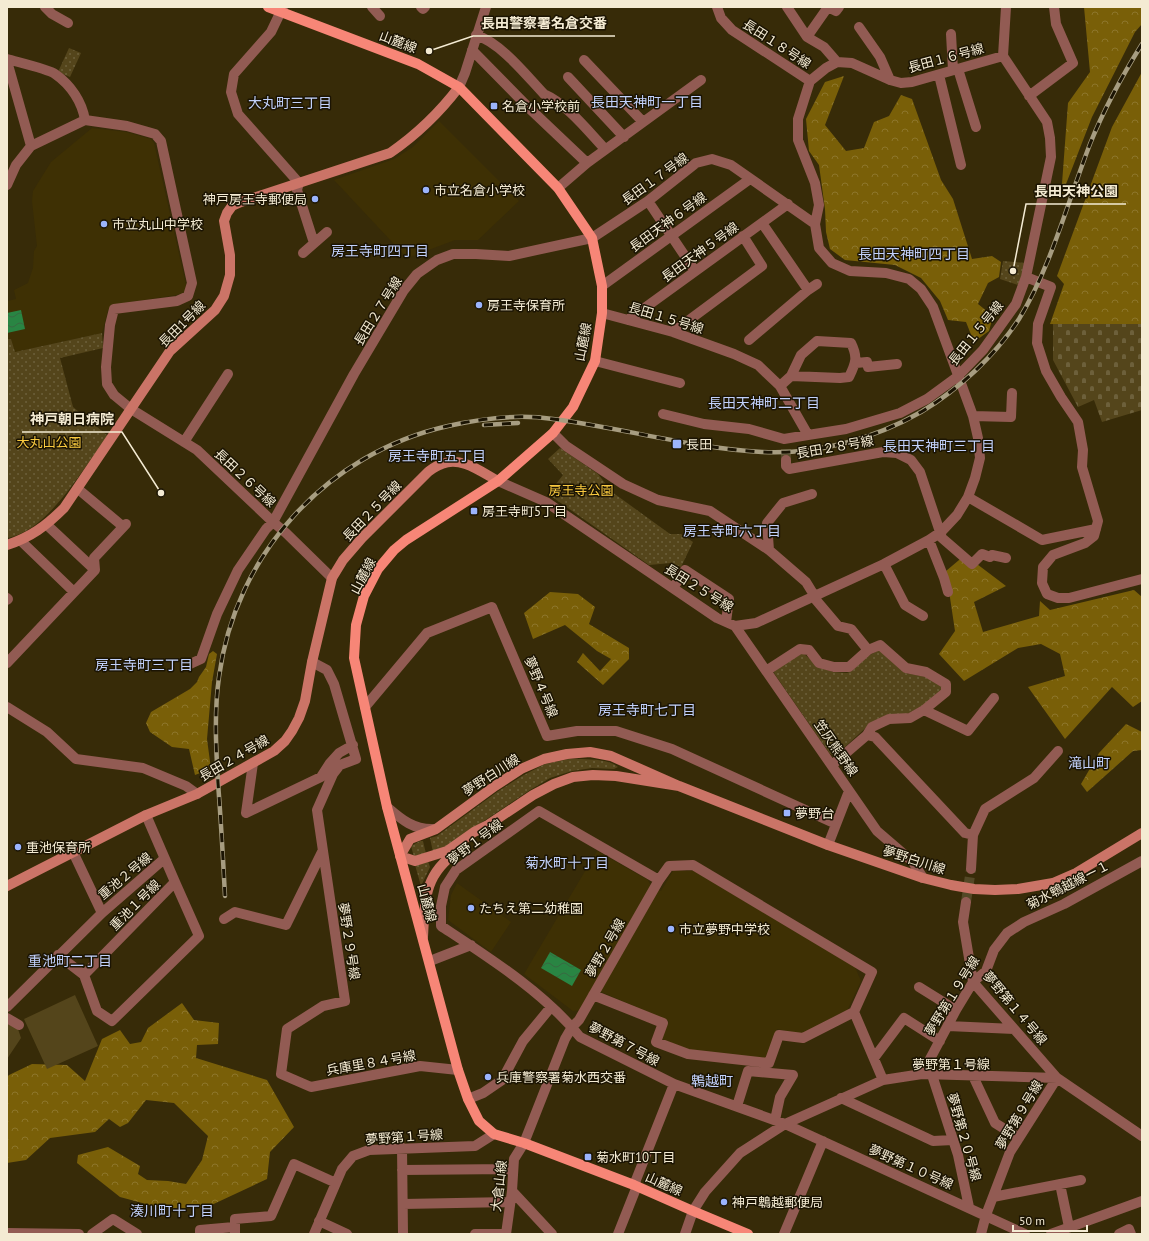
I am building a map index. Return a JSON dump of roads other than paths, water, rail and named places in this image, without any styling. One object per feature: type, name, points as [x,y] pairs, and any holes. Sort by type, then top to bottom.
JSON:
[{"type":"main road","name":"山麓線","points":[[268,7],[283,9],[418,64],[459,87],[558,188],[592,238],[602,286],[602,313],[595,361],[573,407],[553,433],[498,481],[406,540],[394,550],[378,569],[364,596],[356,625],[354,658],[387,807],[400,856],[430,961],[458,1070],[468,1099],[479,1121],[494,1134],[524,1143],[635,1186],[693,1212],[748,1234]]},
{"type":"street","points":[[44,7],[68,24]]},
{"type":"street","points":[[372,7],[380,16]]},
{"type":"street","points":[[421,7],[423,9],[424,7]]},
{"type":"street","points":[[459,87],[486,7]]},
{"type":"street","name":"長田１８号線","points":[[717,7],[721,18],[732,30],[810,81]]},
{"type":"street","points":[[787,7],[807,37],[824,47],[837,62],[826,68],[810,81],[798,119],[798,140],[815,183],[819,205],[816,224],[819,248],[832,263],[850,271],[886,273],[909,279],[922,289],[933,307],[957,377]]},
{"type":"street","points":[[807,37],[828,7],[836,11],[839,7]]},
{"type":"street","points":[[1003,56],[1006,7]]},
{"type":"street","points":[[1029,96],[1073,63],[1056,24],[1054,7]]},
{"type":"street","points":[[283,9],[271,32],[234,74],[231,92],[238,114],[299,183],[298,190],[314,243]]},
{"type":"street","points":[[859,27],[880,57],[890,80]]},
{"type":"street","points":[[951,34],[956,70],[976,127]]},
{"type":"street","points":[[476,35],[485,38],[504,53],[544,94],[550,96],[567,109],[605,150]]},
{"type":"street","points":[[472,50],[529,108],[587,162]]},
{"type":"street","name":"長田１６号線","points":[[837,62],[852,63],[890,80],[901,83],[912,82],[1003,56]]},
{"type":"street","name":"長田１５号線","points":[[602,313],[673,332],[734,354],[758,365],[780,386],[808,435],[846,428],[900,413],[927,399],[957,377],[983,350],[1016,304],[1026,276],[1051,157],[1050,138],[1047,122],[1003,56]]},
{"type":"street","points":[[7,60],[54,74],[75,94],[86,120],[30,146],[16,165],[7,185]]},
{"type":"street","points":[[7,60],[30,146]]},
{"type":"street","points":[[584,60],[643,122]]},
{"type":"street","points":[[939,74],[961,165]]},
{"type":"street","points":[[568,77],[624,136]]},
{"type":"street","points":[[558,188],[587,162],[701,80]]},
{"type":"street","name":"長田1号線","points":[[7,545],[21,541],[47,525],[64,508],[170,351],[215,310],[224,296],[230,275],[230,255],[224,221],[232,206],[390,153],[407,141],[450,99],[459,87]]},
{"type":"street","name":"長田２６号線","points":[[86,120],[127,126],[155,134],[161,141],[192,283],[188,296],[177,301],[114,309],[110,325],[107,360],[107,384],[114,395],[131,409],[197,450],[332,578]]},
{"type":"street","name":"長田１７号線","points":[[592,238],[648,201],[696,163],[712,159],[731,165],[816,224]]},
{"type":"street","name":"長田天神６号線","points":[[602,286],[750,179]]},
{"type":"street","points":[[648,201],[695,271]]},
{"type":"street","name":"長田天神５号線","points":[[628,320],[788,204]]},
{"type":"street","points":[[762,223],[808,290]]},
{"type":"street","points":[[303,253],[327,232]]},
{"type":"street","points":[[673,332],[762,266],[743,236]]},
{"type":"street","name":"長田２７号線","points":[[190,664],[201,659],[217,614],[238,570],[266,529],[273,522],[354,374],[404,290],[418,274],[437,260],[453,254],[509,256],[592,238]]},
{"type":"street","points":[[1026,276],[1051,287],[1038,324],[1037,343],[1046,371],[1078,422],[1083,450],[1082,467],[1098,521],[1094,536],[1086,543],[1053,555],[1043,567],[1042,583],[1047,594],[1058,598],[1069,598],[1142,579]]},
{"type":"street","points":[[749,340],[808,290],[818,284]]},
{"type":"street","points":[[780,386],[791,376],[801,355],[817,341],[851,343],[855,350],[856,363],[849,377],[791,376]]},
{"type":"street","points":[[595,361],[680,383]]},
{"type":"street","points":[[856,363],[867,362],[868,367],[897,364]]},
{"type":"street","points":[[184,442],[228,374]]},
{"type":"street","name":"長田２５号線","points":[[332,578],[362,538],[428,472],[440,464],[455,461],[464,463],[498,481],[546,502],[717,618],[731,624],[756,623],[884,564],[929,540],[941,532],[957,514],[968,497],[976,478],[980,458],[978,438],[973,416],[957,377]]},
{"type":"street","points":[[973,416],[1012,417],[1012,393]]},
{"type":"street","points":[[663,414],[704,424],[749,429],[785,444],[808,435]]},
{"type":"street","points":[[553,433],[566,446],[623,484],[658,500],[710,511],[769,550],[806,582],[816,600],[838,626],[851,629],[868,650]]},
{"type":"street","name":"長田２８号線","points":[[786,460],[786,466],[789,469],[884,452],[897,453],[911,460],[920,472],[941,532]]},
{"type":"street","points":[[7,663],[95,570],[94,558],[124,526],[78,489]]},
{"type":"street","points":[[769,550],[767,523],[783,504],[812,494]]},
{"type":"street","points":[[968,497],[1042,540],[1096,529]]},
{"type":"street","points":[[47,525],[95,570]]},
{"type":"street","points":[[941,532],[942,538],[972,564],[982,554],[990,558],[992,555],[1006,558]]},
{"type":"street","points":[[929,540],[948,592]]},
{"type":"street","points":[[21,541],[74,592]]},
{"type":"street","points":[[884,564],[905,605],[923,616]]},
{"type":"street","points":[[673,588],[685,570],[729,599],[731,624]]},
{"type":"street","name":"長田２４号線","points":[[7,886],[146,815],[197,794],[274,751],[285,741],[292,732],[299,718],[305,701],[312,662],[332,578]]},
{"type":"street","name":"夢野４号線","points":[[365,707],[427,633],[492,607],[547,736],[577,731],[616,731],[672,749],[836,824]]},
{"type":"street","name":"笠灰熊野線","points":[[731,624],[766,671],[877,831],[913,862],[923,878]]},
{"type":"street","points":[[766,671],[800,649],[809,650],[820,663],[834,667],[849,667],[868,650],[880,645],[906,668],[926,672],[946,684],[946,692],[924,710],[910,718],[889,719],[872,727],[867,735],[832,765]]},
{"type":"street","points":[[253,763],[246,813],[321,777],[339,753],[352,745],[332,679],[327,670],[312,662]]},
{"type":"street","points":[[924,710],[968,731],[994,698]]},
{"type":"street","points":[[7,708],[47,732],[76,759],[143,768],[186,786],[197,794]]},
{"type":"street","points":[[867,735],[875,737],[965,834],[973,835]]},
{"type":"street","name":"夢野２９号線","points":[[312,1087],[281,1074],[287,1029],[323,1006],[345,1000],[317,810],[333,774],[340,765],[356,759],[352,745]]},
{"type":"street","points":[[971,869],[973,835],[985,809],[1034,778],[1058,751]]},
{"type":"street","name":"夢野白川線","points":[[679,786],[616,776],[593,775],[574,777],[554,784],[533,795],[447,851],[415,861],[400,856],[410,839],[436,829],[521,769],[544,759],[567,754],[590,752],[611,756],[679,786],[828,845],[923,878],[974,889],[1018,889],[1053,883],[1076,873],[1142,833]]},
{"type":"street","points":[[828,845],[849,791]]},
{"type":"street","points":[[387,807],[412,826],[424,830],[436,829]]},
{"type":"street","name":"夢野１号線","points":[[572,1027],[542,998],[470,945],[441,926],[441,906],[445,887],[456,870],[539,811],[659,880]]},
{"type":"street","name":"重池１号線","points":[[84,975],[175,882],[146,815]]},
{"type":"street","name":"夢野白川線","points":[[423,937],[426,897],[432,880],[439,867],[449,857],[481,835],[488,825]]},
{"type":"street","points":[[73,852],[102,913]]},
{"type":"street","points":[[224,919],[235,912],[286,925],[322,852]]},
{"type":"street","name":"重池２号線","points":[[7,1007],[102,913],[164,859]]},
{"type":"street","name":"菊水鵯越線ー１","points":[[1007,933],[1024,922],[1064,904],[1142,861]]},
{"type":"street","name":"夢野２号線","points":[[572,1027],[579,1020],[659,880],[669,866],[693,865],[872,972],[854,1012]]},
{"type":"street","points":[[58,955],[84,975],[97,1011],[112,1021],[199,936],[175,882]]},
{"type":"street","name":"夢野第１４号線","points":[[966,902],[963,922],[973,982],[1057,1078]]},
{"type":"street","name":"夢野第１９号線","points":[[927,1074],[940,1041],[956,1010],[973,982],[986,971],[994,950],[1007,933]]},
{"type":"street","points":[[430,961],[470,945]]},
{"type":"street","points":[[919,987],[956,1010]]},
{"type":"street","points":[[593,995],[663,1023],[656,1042],[688,1054],[769,1063],[779,1035],[803,1038],[854,1012],[884,1080]]},
{"type":"street","points":[[468,1099],[483,1094],[502,1080],[523,1041],[551,1007]]},
{"type":"street","points":[[7,1018],[19,1025]]},
{"type":"street","points":[[874,1058],[904,1018],[940,1041]]},
{"type":"street","points":[[948,1026],[1014,1029]]},
{"type":"street","name":"夢野第７号線","points":[[524,1143],[565,1039],[572,1027],[580,1037],[674,1084],[785,1124]]},
{"type":"street","name":"兵庫里８４号線","points":[[312,1087],[420,1066],[458,1070]]},
{"type":"street","points":[[736,1106],[748,1071],[793,1075],[780,1097],[775,1120]]},
{"type":"street","name":"夢野第１号線","points":[[685,1234],[693,1212],[705,1192],[740,1153],[785,1124],[841,1098],[884,1080],[927,1074],[1057,1078]]},
{"type":"street","name":"夢野第２０号線","points":[[927,1074],[958,1155],[969,1207]]},
{"type":"street","points":[[973,1076],[996,1123],[1019,1138]]},
{"type":"street","points":[[1057,1078],[1142,1136]]},
{"type":"street","name":"夢野第９号線","points":[[982,1234],[986,1215],[1010,1152],[1057,1078]]},
{"type":"street","points":[[618,1234],[674,1084]]},
{"type":"street","points":[[841,1098],[933,1141],[953,1140]]},
{"type":"street","name":"夢野第１０号線","points":[[785,1124],[1026,1234]]},
{"type":"street","name":"夢野第１号線","points":[[314,1234],[342,1169],[353,1156],[368,1150],[475,1146],[494,1134]]},
{"type":"street","points":[[784,1234],[823,1141]]},
{"type":"street","name":"大倉山線","points":[[506,1234],[512,1191],[514,1158],[524,1143]]},
{"type":"street","points":[[402,1148],[403,1234]]},
{"type":"street","points":[[200,1234],[200,1230],[235,1230],[235,1219],[271,1216],[294,1164],[336,1183]]},
{"type":"street","points":[[402,1170],[513,1169]]},
{"type":"street","points":[[994,1197],[1080,1180]]},
{"type":"street","points":[[1060,1184],[1069,1227]]},
{"type":"street","points":[[512,1191],[552,1234]]},
{"type":"street","points":[[1051,1234],[1142,1201]]},
{"type":"street","points":[[403,1204],[510,1202]]},
{"type":"street","points":[[92,1234],[113,1219],[137,1234]]},
{"type":"street","points":[[319,1221],[347,1234]]},
{"type":"street","points":[[1119,1234],[1129,1229],[1131,1234]]},
{"type":"street","points":[[7,1234],[74,1234]]},
{"type":"street","points":[[475,1234],[506,1234]]},
{"type":"water","points":[[21,310],[25,329],[7,333],[7,313]]},
{"type":"water","points":[[550,952],[581,970],[572,986],[541,968]]},
{"type":"tunnel","points":[[786,449],[786,460]]},
{"type":"tunnel","points":[[966,902],[971,869]]},
{"type":"railway","points":[[225,896],[217,770],[216,717],[217,690],[228,632],[245,590],[267,551],[294,516],[327,485],[363,459],[404,439],[448,426],[487,419],[514,417],[553,419],[683,442],[736,450],[762,452],[803,451],[824,448],[864,437],[903,422],[935,403],[975,371],[999,346],[1019,319],[1050,256],[1095,131],[1127,68],[1142,44]]},
{"type":"railway","points":[[484,425],[518,423]]},
{"type":"place","name":"長田警察署名倉交番","points":[[429,51]]},
{"type":"place","name":"名倉小学校前","points":[[494,106]]},
{"type":"place","name":"市立名倉小学校","points":[[426,190]]},
{"type":"place","name":"神戸房王寺郵便局","points":[[315,199]]},
{"type":"place","name":"市立丸山中学校","points":[[104,224]]},
{"type":"place","name":"長田天神公園","points":[[1013,271]]},
{"type":"place","name":"房王寺保育所","points":[[479,305]]},
{"type":"place","name":"長田","points":[[677,444]]},
{"type":"place","name":"神戸朝日病院","points":[[161,493]]},
{"type":"place","name":"房王寺町5丁目","points":[[474,511]]},
{"type":"place","name":"夢野台","points":[[787,813]]},
{"type":"place","name":"重池保育所","points":[[18,847]]},
{"type":"place","name":"たちえ第二幼稚園","points":[[471,908]]},
{"type":"place","name":"市立夢野中学校","points":[[671,929]]},
{"type":"place","name":"兵庫警察署菊水西交番","points":[[488,1077]]},
{"type":"place","name":"菊水町10丁目","points":[[588,1157]]},
{"type":"place","name":"神戸鵯越郵便局","points":[[724,1202]]},
{"type":"district","name":"長田天神町一丁目","points":[[647,102]]},
{"type":"district","name":"大丸町三丁目","points":[[290,103]]},
{"type":"district","name":"房王寺町四丁目","points":[[380,251]]},
{"type":"district","name":"長田天神町四丁目","points":[[914,254]]},
{"type":"district","name":"長田天神町二丁目","points":[[764,403]]},
{"type":"district","name":"長田天神町三丁目","points":[[939,446]]},
{"type":"district","name":"房王寺町五丁目","points":[[437,456]]},
{"type":"district","name":"房王寺町六丁目","points":[[732,531]]},
{"type":"district","name":"房王寺町三丁目","points":[[144,665]]},
{"type":"district","name":"房王寺町七丁目","points":[[647,710]]},
{"type":"district","name":"滝山町","points":[[1089,763]]},
{"type":"district","name":"菊水町十丁目","points":[[567,863]]},
{"type":"district","name":"重池町二丁目","points":[[70,961]]},
{"type":"district","name":"鵯越町","points":[[712,1081]]},
{"type":"district","name":"湊川町十丁目","points":[[172,1211]]},
{"type":"park label","name":"大丸山公園","points":[[49,442]]},
{"type":"park label","name":"房王寺公園","points":[[581,490]]}]
